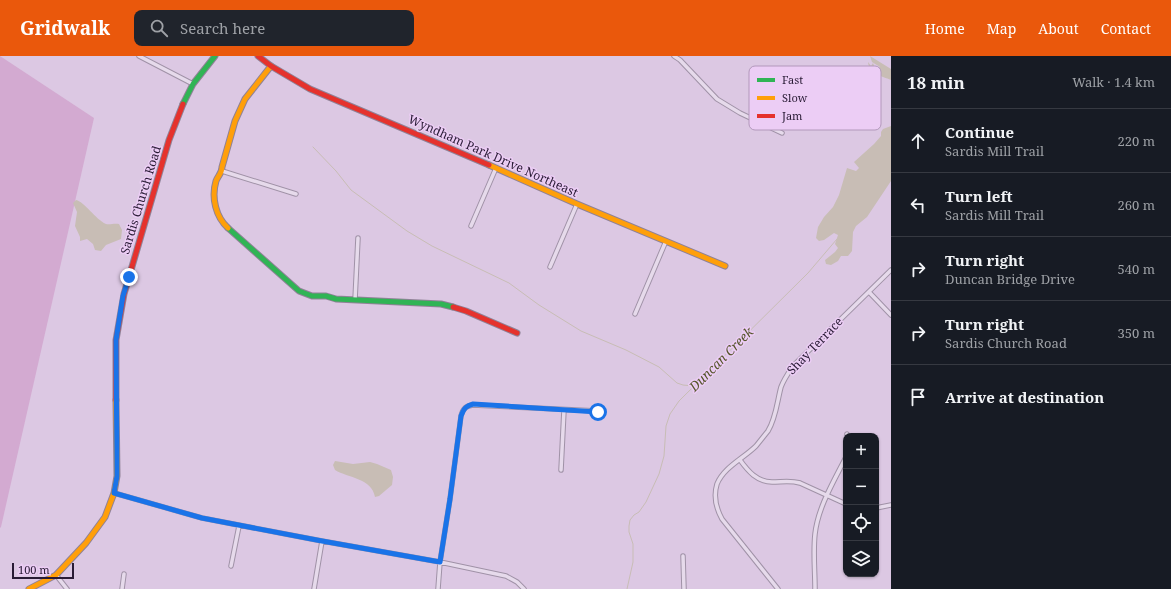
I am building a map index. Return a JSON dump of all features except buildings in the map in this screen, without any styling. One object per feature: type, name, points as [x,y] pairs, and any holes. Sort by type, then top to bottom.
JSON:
[{"type":"street","points":[[139,56],[193,84]]},
{"type":"street","name":"Sardis Church Road","points":[[29,589],[56,575],[86,543],[105,517],[114,493],[117,476],[116,340],[122,302],[169,140],[193,84],[215,56]]},
{"type":"street","name":"Wyndham Park Drive Northeast","points":[[258,56],[271,66],[310,89],[725,266]]},
{"type":"street","points":[[674,56],[680,60],[718,99],[749,117]]},
{"type":"street","points":[[271,66],[245,99],[235,121],[222,171],[216,181],[214,192],[215,207],[223,223],[299,291],[312,296],[355,300],[441,304],[466,311],[517,333]]},
{"type":"street","points":[[776,130],[782,133]]},
{"type":"street","points":[[471,226],[496,168]]},
{"type":"street","points":[[222,171],[296,194]]},
{"type":"street","points":[[550,267],[577,204]]},
{"type":"street","points":[[355,300],[358,238]]},
{"type":"street","points":[[635,314],[666,241]]},
{"type":"street","name":"Shay Terrace","points":[[778,589],[722,519],[717,510],[715,500],[715,492],[718,482],[723,474],[756,446],[767,431],[773,421],[782,385],[793,366],[891,270]]},
{"type":"street","points":[[869,292],[891,315]]},
{"type":"street","points":[[438,589],[440,562],[461,416],[466,406],[473,404],[598,412]]},
{"type":"street","points":[[561,470],[564,410]]},
{"type":"street","points":[[740,460],[748,471],[763,481],[793,481],[843,503]]},
{"type":"street","points":[[815,589],[815,534],[818,520],[827,496],[843,463]]},
{"type":"street","points":[[114,493],[202,518],[239,526],[440,562],[506,576],[517,582],[524,589]]},
{"type":"street","points":[[879,507],[891,505]]},
{"type":"street","points":[[231,566],[239,526]]},
{"type":"street","points":[[314,589],[322,541]]},
{"type":"street","points":[[683,556],[684,589]]},
{"type":"street","points":[[122,589],[124,574]]},
{"type":"street","points":[[56,575],[67,589]]},
{"type":"shaded area","points":[[0,56],[94,118],[0,528]]},
{"type":"shaded area","points":[[870,56],[891,69],[891,80],[881,76],[881,66],[872,62]]},
{"type":"shaded area","points":[[891,126],[891,181],[867,217],[856,226],[853,232],[852,251],[848,256],[841,256],[838,261],[831,265],[826,264],[825,260],[838,248],[835,244],[838,235],[834,233],[824,240],[819,241],[816,238],[818,227],[833,207],[839,195],[847,168],[856,171],[859,168],[854,162],[874,144],[881,136],[883,129]]},
{"type":"shaded area","points":[[76,200],[83,204],[102,222],[106,224],[119,224],[122,230],[121,239],[106,245],[101,251],[95,250],[93,244],[87,239],[80,241],[80,237],[75,226],[77,212],[73,203]]},
{"type":"shaded area","points":[[335,461],[353,464],[370,462],[377,464],[391,470],[393,477],[392,485],[379,496],[375,497],[373,491],[364,482],[335,470],[333,465]]},
{"type":"waterway","points":[[313,147],[336,171],[351,190],[407,231],[432,246],[509,283],[539,305],[581,331],[626,350],[659,367],[677,383],[693,386]]},
{"type":"waterway","name":"Duncan Creek","points":[[627,589],[633,562],[633,544],[629,532],[630,520],[639,512],[646,502],[659,474],[664,456],[666,426],[670,414],[679,401],[808,273],[837,239]]},
{"type":"traffic: fast","points":[[183,104],[193,84],[215,56]]},
{"type":"traffic: fast","points":[[228,228],[299,291],[312,296],[326,296],[336,299],[441,304],[453,307]]},
{"type":"traffic: slow","points":[[228,228],[220,218],[214,200],[216,181],[221,171],[235,121],[245,99],[271,66]]},
{"type":"traffic: slow","points":[[489,165],[577,204],[725,266]]},
{"type":"traffic: slow","points":[[29,589],[56,575],[86,543],[105,517],[114,493],[117,476],[116,400]]},
{"type":"traffic: jam","points":[[258,56],[271,66],[310,89],[489,165]]},
{"type":"traffic: jam","points":[[116,400],[116,340],[124,294],[169,140],[183,104]]},
{"type":"traffic: jam","points":[[453,307],[517,333]]},
{"type":"route","points":[[129,277],[123,296],[116,340],[117,476],[114,493],[173,510],[239,526],[440,562],[461,416],[466,406],[473,404],[598,412]]}]
